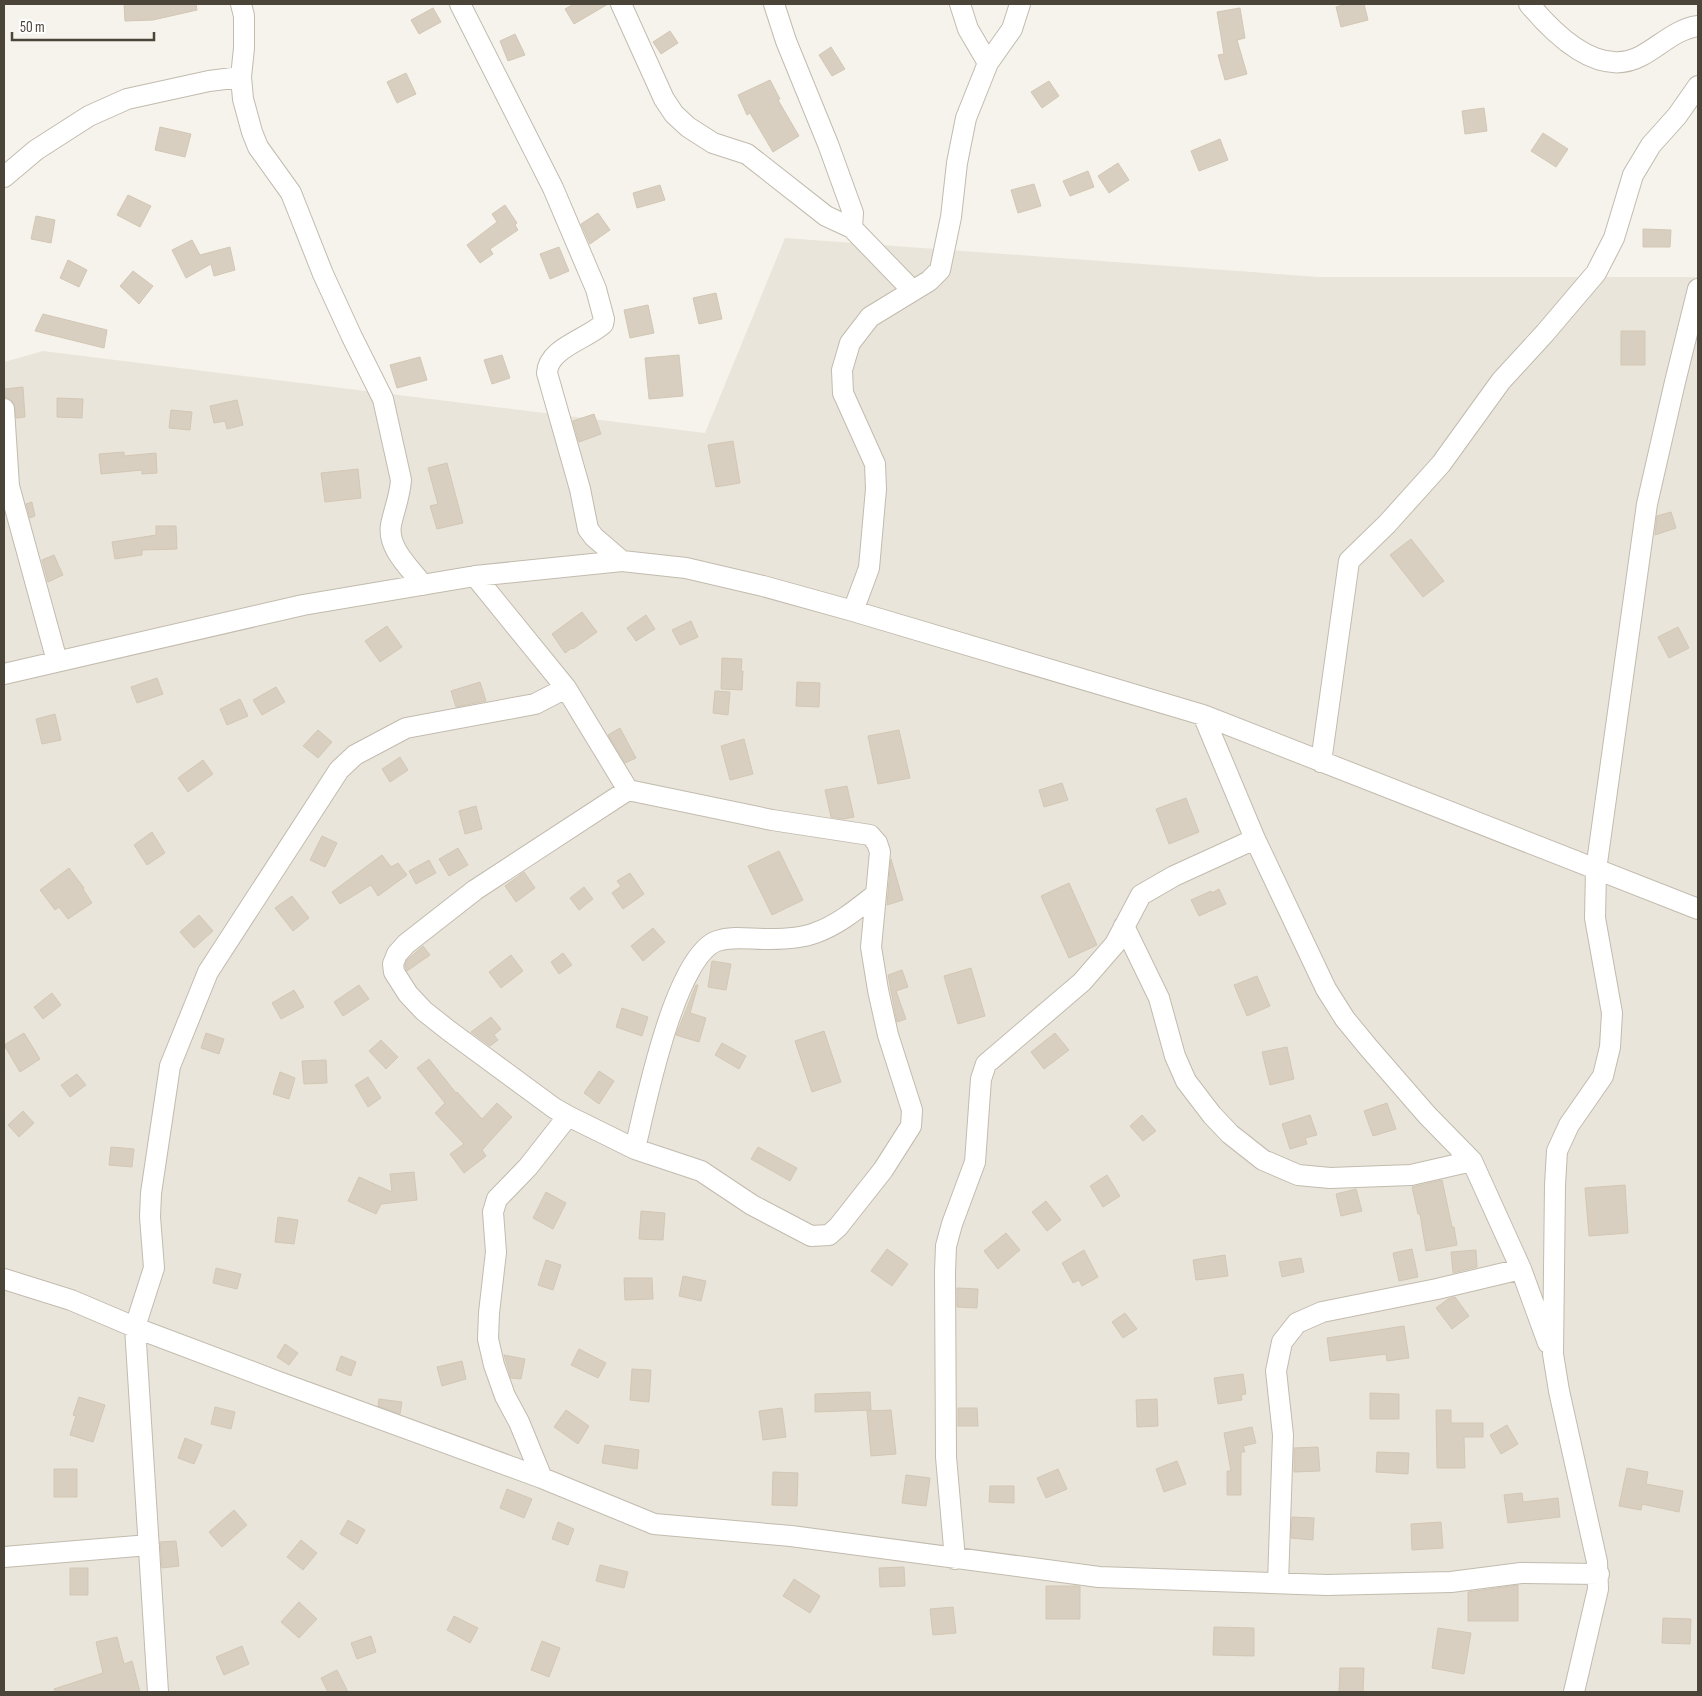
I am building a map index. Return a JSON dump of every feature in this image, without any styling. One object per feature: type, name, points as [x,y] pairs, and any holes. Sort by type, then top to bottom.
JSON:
[{"type":"street","points":[[241,4],[244,16],[244,48],[241,77],[243,99],[252,132],[258,147],[291,193],[323,274],[383,399],[401,480],[391,527],[392,539],[395,548],[423,585]]},
{"type":"street","points":[[460,4],[553,188],[596,289],[604,319],[603,324],[566,347],[551,360],[547,373],[578,480],[588,529],[594,537],[622,561]]},
{"type":"street","points":[[621,4],[664,99],[674,114],[688,127],[713,143],[747,154],[826,216],[852,228],[912,290]]},
{"type":"street","points":[[774,4],[786,41],[828,144],[853,213],[852,228]]},
{"type":"street","points":[[960,4],[968,29],[988,63]]},
{"type":"street","points":[[853,611],[869,568],[876,489],[876,464],[843,393],[842,370],[850,343],[870,317],[929,281],[940,270],[966,118],[988,63],[1012,29],[1020,4]]},
{"type":"street","points":[[1529,4],[1562,38],[1584,54],[1597,60],[1611,62],[1628,61],[1640,57],[1680,31],[1698,26]]},
{"type":"street","points":[[4,177],[43,145],[89,116],[127,99],[241,77]]},
{"type":"street","points":[[1321,762],[1349,561],[1387,524],[1441,464],[1502,381],[1596,274],[1614,238],[1633,175],[1651,145],[1677,116],[1698,86]]},
{"type":"street","points":[[1574,1692],[1598,1588],[1598,1574],[1597,1562],[1559,1391],[1553,1354],[1557,1151],[1569,1125],[1603,1076],[1610,1047],[1612,1013],[1595,918],[1596,870],[1647,504],[1698,289]]},
{"type":"street","points":[[4,409],[9,486],[57,661]]},
{"type":"street","points":[[4,674],[303,605],[475,576],[622,561],[686,568],[763,586],[853,611],[1203,715],[1698,909]]},
{"type":"street","points":[[475,576],[566,688],[628,790]]},
{"type":"street","points":[[158,1692],[136,1327],[154,1268],[150,1217],[151,1193],[170,1066],[208,972],[339,770],[355,755],[406,728],[535,704],[566,688]]},
{"type":"street","points":[[1203,715],[1255,839],[1326,989],[1345,1019],[1427,1115],[1472,1161],[1521,1269],[1553,1354]]},
{"type":"street","points":[[628,790],[772,820],[870,835],[878,843],[880,852],[871,947],[888,1035],[912,1110],[911,1126],[883,1170],[838,1227],[829,1235],[811,1236],[752,1205],[701,1171],[634,1149],[568,1116],[533,1093],[424,1011],[408,994],[394,972],[393,964],[397,954],[406,944],[474,890],[628,790]]},
{"type":"street","points":[[955,1559],[946,1458],[946,1246],[952,1224],[975,1162],[982,1079],[986,1064],[1082,982],[1115,944],[1141,895],[1174,876],[1255,839]]},
{"type":"street","points":[[634,1149],[659,1052],[674,1003],[694,964],[705,950],[718,941],[728,939],[769,940],[814,934],[837,922],[876,894]]},
{"type":"street","points":[[1124,926],[1159,998],[1175,1056],[1186,1081],[1212,1115],[1230,1134],[1263,1160],[1298,1175],[1330,1178],[1411,1175],[1472,1161]]},
{"type":"street","points":[[542,1478],[519,1422],[505,1396],[494,1365],[488,1339],[496,1252],[493,1212],[497,1199],[528,1167],[568,1116]]},
{"type":"street","points":[[1278,1583],[1283,1434],[1276,1371],[1282,1342],[1292,1329],[1297,1323],[1322,1312],[1437,1289],[1521,1269]]},
{"type":"street","points":[[4,1279],[71,1300],[288,1386],[542,1478],[654,1524],[791,1536],[1099,1577],[1328,1585],[1451,1582],[1521,1573],[1598,1574]]},
{"type":"street","points":[[4,1557],[149,1545]]},
{"type":"shaded area","points":[[785,238],[1319,277],[1698,277],[1698,1692],[4,1692],[4,362],[43,351],[705,433]]},
{"type":"building","points":[[124,4],[196,4],[197,10],[153,20],[125,21]]},
{"type":"building","points":[[574,4],[608,4],[574,24],[565,9]]},
{"type":"building","points":[[1347,4],[1364,4],[1368,20],[1341,27],[1336,7]]},
{"type":"building","points":[[433,8],[441,22],[419,34],[411,20]]},
{"type":"building","points":[[1240,8],[1245,38],[1237,40],[1247,74],[1225,80],[1218,55],[1224,54],[1217,12]]},
{"type":"building","points":[[670,31],[678,43],[661,54],[653,42]]},
{"type":"building","points":[[515,34],[525,55],[508,61],[500,41]]},
{"type":"building","points":[[831,47],[845,69],[832,76],[819,55]]},
{"type":"building","points":[[406,73],[416,94],[397,103],[387,82]]},
{"type":"building","points":[[770,80],[780,99],[778,100],[799,136],[773,152],[750,113],[747,115],[738,95]]},
{"type":"building","points":[[1049,81],[1059,96],[1042,108],[1031,92]]},
{"type":"building","points":[[1484,108],[1487,131],[1465,134],[1462,111]]},
{"type":"building","points":[[160,127],[191,134],[185,157],[155,150]]},
{"type":"building","points":[[1543,133],[1568,149],[1556,167],[1531,151]]},
{"type":"building","points":[[1220,139],[1228,160],[1199,171],[1191,151]]},
{"type":"building","points":[[1118,163],[1129,180],[1109,193],[1098,176]]},
{"type":"building","points":[[1088,171],[1094,187],[1070,196],[1063,181]]},
{"type":"building","points":[[1034,184],[1041,206],[1018,213],[1011,190]]},
{"type":"building","points":[[660,185],[665,200],[637,208],[633,193]]},
{"type":"building","points":[[128,195],[151,206],[140,227],[117,215]]},
{"type":"building","points":[[505,205],[517,223],[515,225],[518,230],[490,249],[493,254],[480,263],[467,245],[497,222],[492,214]]},
{"type":"building","points":[[598,213],[610,230],[590,244],[581,224]]},
{"type":"building","points":[[36,216],[55,220],[51,243],[31,239]]},
{"type":"building","points":[[1643,229],[1671,230],[1670,247],[1643,247]]},
{"type":"building","points":[[192,240],[200,255],[230,247],[235,270],[214,276],[211,264],[186,278],[172,250]]},
{"type":"building","points":[[559,247],[569,271],[550,279],[540,254]]},
{"type":"building","points":[[68,260],[87,270],[79,287],[60,278]]},
{"type":"building","points":[[133,271],[153,286],[139,304],[120,286]]},
{"type":"building","points":[[716,293],[722,319],[699,324],[693,298]]},
{"type":"building","points":[[648,305],[654,333],[630,338],[624,310]]},
{"type":"building","points":[[43,314],[107,330],[104,348],[35,331]]},
{"type":"building","points":[[1621,331],[1645,331],[1645,365],[1621,365]]},
{"type":"building","points":[[502,355],[510,378],[492,384],[484,360]]},
{"type":"building","points":[[679,355],[683,396],[649,399],[645,358]]},
{"type":"building","points":[[420,357],[427,380],[397,388],[390,365]]},
{"type":"building","points":[[23,387],[25,417],[16,418],[14,403],[5,397],[4,389]]},
{"type":"building","points":[[57,398],[83,399],[82,418],[57,417]]},
{"type":"building","points":[[237,400],[243,425],[227,429],[225,421],[214,423],[210,406]]},
{"type":"building","points":[[171,410],[192,412],[190,430],[169,428]]},
{"type":"building","points":[[594,414],[601,434],[579,442],[573,421]]},
{"type":"building","points":[[733,441],[740,483],[716,487],[708,445]]},
{"type":"building","points":[[124,452],[124,456],[156,453],[157,473],[142,474],[142,470],[101,474],[99,454]]},
{"type":"building","points":[[447,463],[463,523],[437,529],[430,506],[438,504],[428,468]]},
{"type":"building","points":[[358,469],[361,498],[325,502],[321,473]]},
{"type":"building","points":[[32,502],[35,516],[30,518],[26,504]]},
{"type":"building","points":[[1671,512],[1676,528],[1655,535],[1657,516]]},
{"type":"building","points":[[156,526],[176,526],[177,549],[142,550],[142,555],[115,559],[112,542],[156,535]]},
{"type":"building","points":[[1411,539],[1444,581],[1423,597],[1390,555]]},
{"type":"building","points":[[54,555],[63,575],[48,582],[42,560]]},
{"type":"building","points":[[582,612],[597,632],[565,653],[552,634]]},
{"type":"building","points":[[646,615],[655,629],[636,641],[627,628]]},
{"type":"building","points":[[691,621],[698,637],[680,645],[672,630]]},
{"type":"building","points":[[387,626],[402,647],[380,662],[365,641]]},
{"type":"building","points":[[1678,627],[1689,648],[1669,658],[1658,637]]},
{"type":"building","points":[[722,658],[742,659],[742,690],[721,689]]},
{"type":"building","points":[[157,678],[163,694],[137,703],[131,687]]},
{"type":"building","points":[[480,682],[486,701],[456,707],[451,691]]},
{"type":"building","points":[[797,682],[820,683],[819,707],[796,706]]},
{"type":"building","points":[[276,687],[285,702],[262,715],[253,700]]},
{"type":"building","points":[[715,691],[730,692],[728,715],[713,713]]},
{"type":"building","points":[[240,699],[248,716],[227,725],[220,709]]},
{"type":"building","points":[[55,714],[61,740],[42,744],[36,719]]},
{"type":"building","points":[[620,728],[636,758],[625,763],[608,735]]},
{"type":"building","points":[[318,730],[332,742],[318,758],[303,746]]},
{"type":"building","points":[[899,730],[910,778],[878,784],[868,736]]},
{"type":"building","points":[[744,739],[753,774],[730,780],[721,746]]},
{"type":"building","points":[[400,757],[408,770],[390,782],[382,769]]},
{"type":"building","points":[[203,760],[213,774],[188,792],[178,778]]},
{"type":"building","points":[[1062,783],[1068,800],[1044,807],[1039,790]]},
{"type":"building","points":[[847,786],[854,817],[843,819],[831,817],[825,790]]},
{"type":"building","points":[[1186,798],[1199,832],[1169,844],[1156,809]]},
{"type":"building","points":[[476,806],[482,829],[465,834],[459,811]]},
{"type":"building","points":[[152,832],[165,853],[147,865],[134,845]]},
{"type":"building","points":[[322,836],[337,843],[325,867],[310,860]]},
{"type":"building","points":[[458,848],[468,865],[449,876],[439,859]]},
{"type":"building","points":[[779,851],[803,900],[772,915],[748,866]]},
{"type":"building","points":[[382,855],[391,867],[398,863],[407,875],[378,896],[371,885],[340,904],[332,892]]},
{"type":"building","points":[[891,859],[903,900],[887,905]]},
{"type":"building","points":[[429,860],[436,873],[416,884],[409,871]]},
{"type":"building","points":[[69,868],[84,888],[92,903],[68,919],[59,907],[55,910],[40,890]]},
{"type":"building","points":[[524,872],[535,888],[516,902],[505,886]]},
{"type":"building","points":[[630,873],[644,894],[623,909],[612,893],[621,886],[617,881]]},
{"type":"building","points":[[1069,883],[1097,945],[1069,958],[1041,896]]},
{"type":"building","points":[[584,887],[593,899],[579,910],[570,898]]},
{"type":"building","points":[[1219,889],[1226,904],[1199,916],[1191,900]]},
{"type":"building","points":[[292,896],[309,918],[293,931],[275,908]]},
{"type":"building","points":[[199,915],[213,931],[194,948],[180,932]]},
{"type":"building","points":[[653,928],[665,942],[643,961],[631,946]]},
{"type":"building","points":[[423,946],[430,955],[407,971],[405,966],[407,960]]},
{"type":"building","points":[[563,953],[572,965],[559,974],[551,962]]},
{"type":"building","points":[[511,955],[523,971],[501,988],[489,972]]},
{"type":"building","points":[[712,961],[731,964],[726,990],[708,987]]},
{"type":"building","points":[[971,968],[985,1016],[958,1024],[944,976]]},
{"type":"building","points":[[902,970],[908,987],[896,991],[906,1019],[897,1022],[888,975]]},
{"type":"building","points":[[1257,976],[1270,1006],[1247,1016],[1234,985]]},
{"type":"building","points":[[359,985],[369,999],[343,1016],[334,1002]]},
{"type":"building","points":[[696,985],[698,985],[690,1013],[706,1018],[699,1042],[676,1035]]},
{"type":"building","points":[[294,990],[304,1007],[281,1019],[272,1003]]},
{"type":"building","points":[[52,993],[61,1005],[43,1019],[34,1007]]},
{"type":"building","points":[[622,1008],[648,1017],[642,1036],[616,1027]]},
{"type":"building","points":[[491,1017],[501,1029],[494,1035],[498,1040],[490,1046],[471,1032]]},
{"type":"building","points":[[824,1031],[841,1082],[812,1092],[795,1041]]},
{"type":"building","points":[[24,1033],[40,1059],[20,1072],[4,1045]]},
{"type":"building","points":[[206,1033],[224,1039],[219,1054],[201,1048]]},
{"type":"building","points":[[1055,1033],[1069,1050],[1044,1069],[1031,1052]]},
{"type":"building","points":[[381,1040],[398,1057],[386,1069],[369,1051]]},
{"type":"building","points":[[722,1043],[746,1056],[739,1069],[715,1055]]},
{"type":"building","points":[[1287,1047],[1294,1079],[1270,1085],[1262,1052]]},
{"type":"building","points":[[429,1059],[456,1093],[482,1119],[497,1103],[512,1117],[482,1150],[486,1156],[464,1173],[450,1154],[464,1144],[435,1113],[445,1103],[417,1068]]},
{"type":"building","points":[[326,1060],[327,1083],[304,1084],[302,1061]]},
{"type":"building","points":[[599,1071],[614,1081],[599,1104],[584,1093]]},
{"type":"building","points":[[280,1072],[295,1078],[289,1099],[273,1094]]},
{"type":"building","points":[[77,1074],[86,1085],[70,1097],[61,1085]]},
{"type":"building","points":[[368,1077],[381,1098],[368,1107],[355,1085]]},
{"type":"building","points":[[1387,1103],[1396,1129],[1373,1136],[1364,1111]]},
{"type":"building","points":[[23,1111],[34,1123],[19,1137],[8,1125]]},
{"type":"building","points":[[1142,1115],[1156,1131],[1143,1141],[1130,1126]]},
{"type":"building","points":[[1310,1115],[1317,1135],[1305,1138],[1307,1144],[1290,1149],[1282,1124]]},
{"type":"building","points":[[111,1147],[134,1149],[132,1167],[109,1165]]},
{"type":"building","points":[[758,1147],[797,1168],[790,1181],[751,1159]]},
{"type":"building","points":[[414,1172],[417,1200],[381,1204],[376,1214],[348,1201],[359,1177],[392,1192],[390,1174]]},
{"type":"building","points":[[1107,1175],[1120,1196],[1103,1207],[1090,1186]]},
{"type":"building","points":[[1442,1180],[1457,1245],[1426,1251],[1420,1214],[1418,1214],[1412,1187]]},
{"type":"building","points":[[1625,1185],[1628,1233],[1589,1236],[1585,1188]]},
{"type":"building","points":[[1356,1189],[1362,1211],[1341,1216],[1336,1194]]},
{"type":"building","points":[[546,1192],[566,1203],[553,1229],[533,1218]]},
{"type":"building","points":[[1046,1201],[1061,1220],[1047,1231],[1032,1212]]},
{"type":"building","points":[[641,1211],[665,1213],[663,1240],[639,1239]]},
{"type":"building","points":[[278,1217],[298,1220],[294,1244],[275,1242]]},
{"type":"building","points":[[1006,1233],[1020,1250],[998,1269],[984,1251]]},
{"type":"building","points":[[887,1249],[908,1264],[892,1286],[871,1271]]},
{"type":"building","points":[[1412,1249],[1418,1277],[1399,1281],[1393,1253]]},
{"type":"building","points":[[1084,1250],[1098,1277],[1082,1286],[1079,1280],[1073,1283],[1062,1263]]},
{"type":"building","points":[[1476,1250],[1477,1267],[1453,1273],[1451,1252]]},
{"type":"building","points":[[1225,1255],[1228,1276],[1196,1280],[1193,1260]]},
{"type":"building","points":[[1301,1258],[1304,1272],[1282,1277],[1279,1262]]},
{"type":"building","points":[[546,1260],[561,1265],[553,1290],[538,1285]]},
{"type":"building","points":[[216,1268],[241,1274],[237,1289],[213,1283]]},
{"type":"building","points":[[683,1276],[706,1281],[701,1301],[679,1296]]},
{"type":"building","points":[[624,1278],[652,1278],[653,1299],[625,1300]]},
{"type":"building","points":[[957,1288],[978,1289],[977,1308],[957,1307]]},
{"type":"building","points":[[1455,1297],[1469,1316],[1452,1329],[1436,1308],[1448,1299]]},
{"type":"building","points":[[1125,1313],[1137,1329],[1123,1338],[1112,1322]]},
{"type":"building","points":[[1404,1326],[1409,1358],[1387,1361],[1386,1354],[1330,1361],[1327,1338]]},
{"type":"building","points":[[285,1344],[298,1353],[289,1365],[277,1357]]},
{"type":"building","points":[[579,1349],[606,1363],[598,1378],[571,1365]]},
{"type":"building","points":[[504,1355],[525,1359],[521,1379],[511,1378]]},
{"type":"building","points":[[341,1356],[356,1362],[351,1376],[336,1370]]},
{"type":"building","points":[[462,1361],[466,1379],[442,1386],[437,1367]]},
{"type":"building","points":[[632,1369],[651,1370],[649,1402],[630,1400]]},
{"type":"building","points":[[1243,1374],[1246,1394],[1241,1395],[1242,1400],[1218,1404],[1214,1378]]},
{"type":"building","points":[[870,1392],[871,1410],[815,1412],[815,1394]]},
{"type":"building","points":[[1370,1393],[1399,1394],[1399,1419],[1370,1419]]},
{"type":"building","points":[[79,1397],[105,1405],[93,1442],[70,1435],[76,1416],[73,1415]]},
{"type":"building","points":[[379,1399],[402,1402],[400,1414],[378,1406]]},
{"type":"building","points":[[1157,1399],[1158,1426],[1137,1427],[1136,1400]]},
{"type":"building","points":[[215,1407],[235,1412],[231,1429],[211,1424]]},
{"type":"building","points":[[782,1408],[786,1437],[763,1440],[759,1411]]},
{"type":"building","points":[[958,1408],[977,1408],[978,1426],[958,1426]]},
{"type":"building","points":[[566,1410],[589,1426],[578,1444],[554,1427]]},
{"type":"building","points":[[891,1410],[896,1454],[871,1456],[867,1411]]},
{"type":"building","points":[[1436,1410],[1451,1410],[1451,1423],[1483,1423],[1483,1437],[1464,1437],[1465,1468],[1437,1468]]},
{"type":"building","points":[[1507,1425],[1518,1444],[1501,1454],[1490,1435]]},
{"type":"building","points":[[1252,1427],[1256,1443],[1243,1446],[1245,1452],[1241,1452],[1241,1495],[1227,1495],[1227,1471],[1231,1471],[1224,1433]]},
{"type":"building","points":[[185,1438],[202,1445],[194,1464],[178,1458]]},
{"type":"building","points":[[605,1445],[639,1450],[637,1469],[602,1463]]},
{"type":"building","points":[[1318,1447],[1320,1471],[1294,1472],[1294,1448]]},
{"type":"building","points":[[1377,1452],[1409,1453],[1408,1474],[1376,1472]]},
{"type":"building","points":[[1177,1461],[1186,1484],[1164,1492],[1156,1469]]},
{"type":"building","points":[[1627,1468],[1648,1472],[1646,1484],[1683,1491],[1679,1512],[1642,1504],[1641,1510],[1619,1506]]},
{"type":"building","points":[[54,1469],[77,1469],[77,1497],[54,1497]]},
{"type":"building","points":[[1058,1469],[1067,1489],[1046,1498],[1037,1478]]},
{"type":"building","points":[[773,1472],[798,1473],[797,1506],[772,1505]]},
{"type":"building","points":[[906,1475],[930,1478],[926,1506],[902,1503]]},
{"type":"building","points":[[990,1486],[1014,1486],[1014,1503],[989,1502]]},
{"type":"building","points":[[507,1489],[532,1499],[524,1518],[500,1508]]},
{"type":"building","points":[[1522,1493],[1523,1502],[1558,1498],[1560,1517],[1508,1523],[1504,1495]]},
{"type":"building","points":[[234,1510],[247,1525],[222,1547],[209,1532]]},
{"type":"building","points":[[1292,1517],[1314,1518],[1313,1540],[1291,1538]]},
{"type":"building","points":[[348,1520],[365,1530],[357,1544],[340,1534]]},
{"type":"building","points":[[558,1522],[574,1529],[568,1545],[552,1539]]},
{"type":"building","points":[[1441,1522],[1443,1548],[1412,1550],[1411,1524]]},
{"type":"building","points":[[301,1540],[317,1553],[303,1570],[287,1557]]},
{"type":"building","points":[[176,1541],[179,1566],[162,1568],[160,1542]]},
{"type":"building","points":[[600,1565],[628,1572],[624,1588],[596,1581]]},
{"type":"building","points":[[904,1567],[905,1586],[880,1587],[879,1568]]},
{"type":"building","points":[[70,1568],[88,1568],[88,1595],[70,1595]]},
{"type":"building","points":[[794,1579],[820,1596],[810,1613],[783,1596]]},
{"type":"building","points":[[1518,1585],[1518,1621],[1468,1621],[1468,1592]]},
{"type":"building","points":[[1046,1586],[1080,1586],[1080,1619],[1046,1619]]},
{"type":"building","points":[[299,1602],[317,1619],[299,1638],[281,1622]]},
{"type":"building","points":[[953,1607],[956,1633],[933,1635],[930,1609]]},
{"type":"building","points":[[454,1616],[478,1628],[470,1643],[447,1630]]},
{"type":"building","points":[[1663,1618],[1691,1619],[1690,1644],[1662,1643]]},
{"type":"building","points":[[1214,1627],[1254,1628],[1254,1656],[1213,1655]]},
{"type":"building","points":[[1438,1628],[1471,1633],[1464,1674],[1432,1668]]},
{"type":"building","points":[[371,1636],[376,1652],[357,1659],[351,1643]]},
{"type":"building","points":[[117,1637],[124,1664],[132,1661],[140,1692],[55,1692],[54,1689],[103,1673],[96,1642]]},
{"type":"building","points":[[542,1641],[560,1648],[549,1677],[531,1670]]},
{"type":"building","points":[[242,1646],[249,1664],[224,1675],[216,1657]]},
{"type":"building","points":[[1340,1668],[1364,1668],[1363,1692],[1339,1692]]},
{"type":"building","points":[[337,1670],[348,1692],[328,1692],[321,1678]]}]
